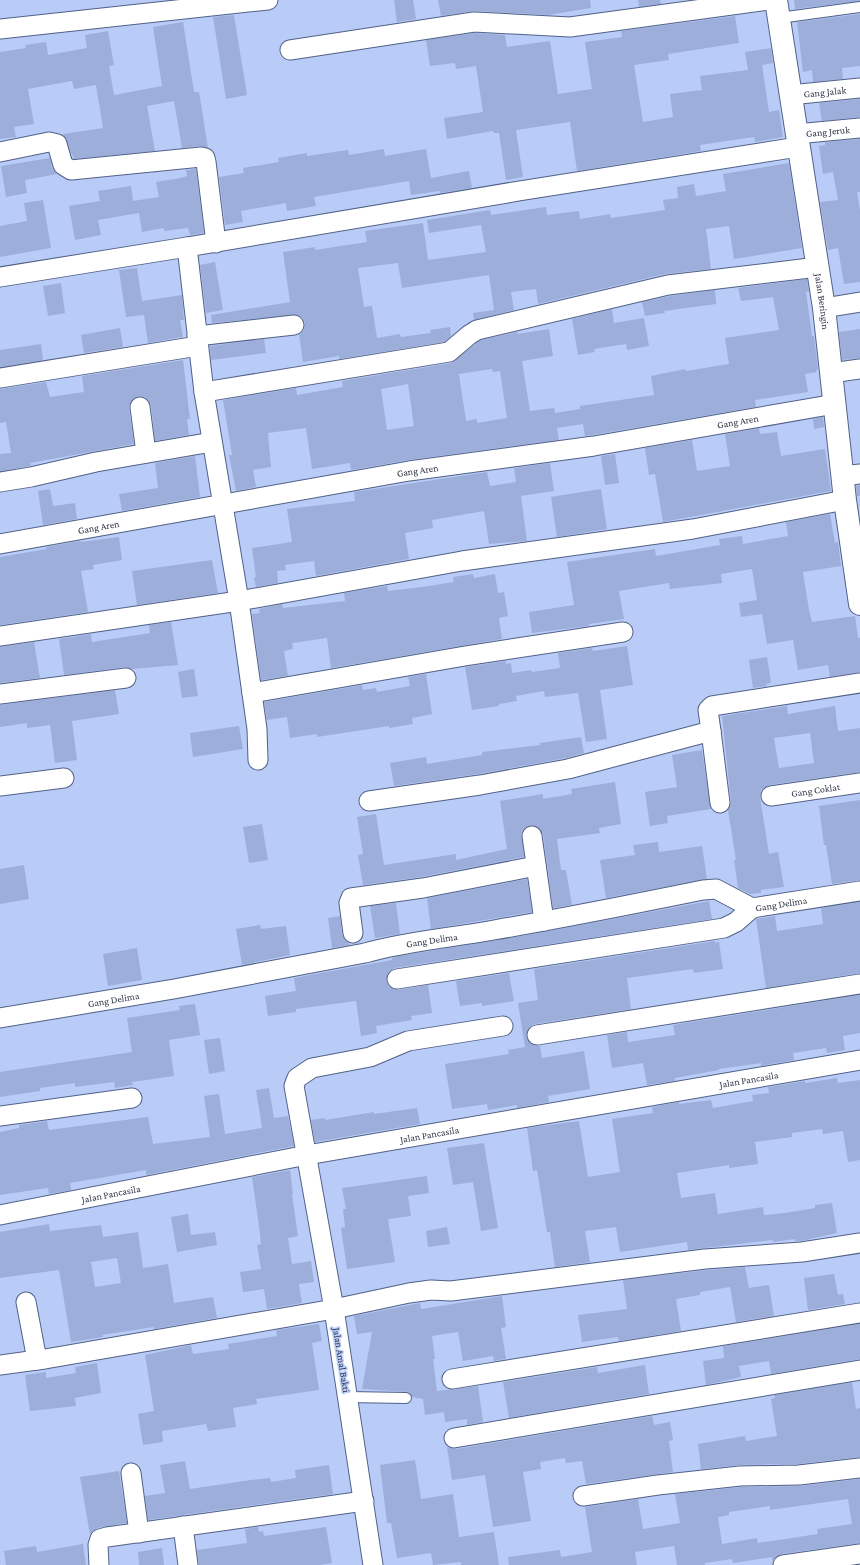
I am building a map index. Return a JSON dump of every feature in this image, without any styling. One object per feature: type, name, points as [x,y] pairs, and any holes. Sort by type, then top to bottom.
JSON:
[{"type":"street","points":[[0,29],[268,0]]},
{"type":"street","points":[[290,50],[474,22],[570,27],[775,6]]},
{"type":"street","name":"Jalan Beringin","points":[[775,6],[818,267],[836,404],[852,475],[845,500],[860,604]]},
{"type":"street","name":"Gang Jalak","points":[[790,96],[860,88]]},
{"type":"street","name":"Gang Jeruk","points":[[0,278],[519,191],[860,128]]},
{"type":"street","points":[[0,152],[49,142],[57,144],[63,165],[72,170],[202,157],[205,158],[216,242]]},
{"type":"street","points":[[186,247],[204,392],[239,601],[258,735],[258,760]]},
{"type":"street","points":[[204,392],[449,352],[477,330],[668,285],[818,267]]},
{"type":"street","points":[[824,308],[860,302]]},
{"type":"street","points":[[0,378],[198,341],[294,325]]},
{"type":"street","points":[[831,373],[860,368]]},
{"type":"street","name":"Gang Aren","points":[[0,544],[409,471],[594,446],[836,404]]},
{"type":"street","points":[[140,407],[146,453]]},
{"type":"street","points":[[0,482],[31,477],[96,462],[212,442]]},
{"type":"street","points":[[0,636],[239,601],[462,561],[693,529],[845,500]]},
{"type":"street","points":[[252,693],[465,656],[623,632]]},
{"type":"street","points":[[0,694],[126,678]]},
{"type":"street","points":[[720,803],[708,710],[712,706],[860,683]]},
{"type":"street","points":[[369,802],[480,785],[568,769],[711,731]]},
{"type":"street","points":[[0,786],[64,778]]},
{"type":"street","name":"Gang Coklat","points":[[770,796],[860,783]]},
{"type":"street","points":[[532,836],[544,921]]},
{"type":"street","points":[[353,933],[349,903],[352,898],[423,888],[536,866]]},
{"type":"street","name":"Gang Delima","points":[[0,1018],[189,986],[365,953],[393,945],[544,921],[716,889],[752,908],[860,892]]},
{"type":"street","points":[[397,979],[724,928],[736,922],[752,908]]},
{"type":"street","points":[[537,1035],[860,984]]},
{"type":"street","name":"Jalan Amal Bakti","points":[[374,1565],[334,1309],[294,1086],[297,1078],[312,1068],[370,1057],[408,1041],[503,1026]]},
{"type":"street","name":"Jalan Pancasila","points":[[0,1215],[307,1155],[860,1060]]},
{"type":"street","points":[[0,1116],[132,1098]]},
{"type":"street","points":[[0,1365],[334,1309],[431,1290],[451,1291],[705,1259],[802,1252],[860,1243]]},
{"type":"street","points":[[26,1302],[37,1360]]},
{"type":"street","points":[[452,1379],[860,1313]]},
{"type":"street","points":[[454,1438],[860,1370]]},
{"type":"street","points":[[583,1496],[658,1485],[740,1476],[799,1475],[860,1468]]},
{"type":"street","points":[[131,1473],[139,1533]]},
{"type":"street","points":[[99,1565],[98,1545],[100,1539],[364,1501]]},
{"type":"street","points":[[183,1526],[188,1565]]},
{"type":"street","points":[[783,1565],[860,1554]]},
{"type":"lane","points":[[775,6],[860,7]]},
{"type":"lane","points":[[347,1397],[406,1398]]},
{"type":"building","points":[[394,0],[413,0],[416,19],[397,22]]},
{"type":"building","points":[[438,0],[590,0],[591,8],[548,15],[474,11],[441,16]]},
{"type":"building","points":[[638,0],[660,0],[661,4],[639,7]]},
{"type":"building","points":[[794,0],[860,0],[860,1],[795,9]]},
{"type":"building","points":[[860,14],[860,66],[842,68],[843,79],[813,82],[812,70],[803,72],[797,22]]},
{"type":"building","points":[[234,15],[247,95],[226,99],[213,17]]},
{"type":"building","points":[[735,16],[739,43],[668,54],[669,60],[634,65],[643,122],[673,117],[670,94],[702,90],[700,76],[748,70],[745,52],[771,48],[773,63],[762,65],[769,112],[779,110],[783,137],[755,142],[754,137],[700,145],[701,151],[577,171],[570,122],[516,130],[523,177],[506,180],[499,133],[494,133],[493,131],[447,139],[444,118],[483,112],[476,66],[456,69],[455,63],[430,66],[426,40],[475,33],[505,35],[507,47],[550,41],[558,94],[592,89],[585,42],[622,37],[621,31]]},
{"type":"building","points":[[183,22],[194,92],[199,92],[208,148],[200,146],[182,148],[174,101],[147,106],[155,151],[74,159],[63,134],[103,128],[96,85],[74,89],[72,81],[28,89],[34,124],[14,127],[16,137],[0,139],[0,52],[26,48],[25,45],[46,42],[48,55],[87,48],[85,35],[108,31],[114,65],[109,66],[114,95],[162,86],[153,27]]},
{"type":"building","points":[[860,99],[860,117],[822,121],[819,103]]},
{"type":"building","points":[[860,139],[860,192],[857,192],[860,210],[860,282],[844,284],[838,248],[828,250],[820,202],[838,200],[833,172],[823,174],[819,146],[825,145],[825,142]]},
{"type":"building","points":[[384,149],[385,156],[426,149],[431,178],[469,171],[472,188],[440,193],[440,191],[411,195],[409,181],[314,197],[316,206],[287,211],[286,203],[241,211],[243,222],[225,225],[219,177],[244,173],[243,168],[279,162],[278,158],[307,153],[307,156],[348,150],[349,155]]},
{"type":"building","points":[[50,158],[52,168],[57,174],[25,180],[27,193],[6,197],[1,166]]},
{"type":"building","points":[[789,163],[802,248],[734,259],[729,226],[706,229],[711,269],[665,274],[538,304],[536,289],[511,292],[514,310],[474,320],[473,313],[494,310],[489,275],[402,288],[398,263],[358,268],[364,307],[372,306],[377,338],[400,334],[401,337],[431,333],[430,330],[450,327],[451,336],[444,342],[339,359],[339,356],[303,362],[299,335],[304,330],[305,323],[303,318],[298,315],[212,323],[211,315],[290,302],[283,252],[315,247],[315,250],[367,242],[365,231],[423,223],[428,260],[486,252],[481,225],[429,233],[427,220],[490,210],[491,215],[546,207],[547,215],[579,211],[580,219],[610,214],[611,218],[665,210],[663,200],[678,198],[677,187],[694,184],[696,196],[726,191],[723,174]]},
{"type":"building","points":[[196,169],[204,233],[190,235],[188,228],[164,231],[164,228],[142,232],[139,213],[98,220],[101,235],[75,240],[69,206],[100,201],[98,191],[131,186],[133,201],[159,197],[156,182],[187,176],[186,170]]},
{"type":"building","points":[[43,200],[51,248],[0,257],[0,226],[27,221],[24,203]]},
{"type":"building","points":[[215,262],[223,310],[206,313],[200,265]]},
{"type":"building","points":[[137,268],[142,301],[182,295],[184,320],[180,320],[183,337],[148,343],[144,315],[126,317],[119,270]]},
{"type":"building","points":[[807,279],[809,291],[806,292],[818,369],[816,370],[817,372],[805,374],[808,392],[755,400],[756,407],[592,435],[585,436],[583,424],[557,428],[559,440],[408,460],[351,470],[350,463],[312,469],[306,428],[268,433],[271,467],[253,470],[256,487],[236,491],[229,455],[232,455],[223,400],[296,388],[297,395],[343,387],[342,381],[451,363],[481,340],[517,332],[518,334],[549,329],[553,356],[522,361],[530,411],[554,408],[555,413],[580,409],[580,406],[654,395],[651,376],[685,369],[686,371],[729,364],[725,338],[779,330],[773,297],[741,301],[738,288]],"holes":[[[492,369],[493,372],[500,371],[507,418],[477,423],[477,419],[466,421],[459,374]],[[408,384],[414,426],[387,430],[381,389]]]},
{"type":"building","points":[[61,283],[65,313],[48,316],[43,286]]},
{"type":"building","points":[[715,290],[716,304],[664,311],[665,313],[645,316],[642,302],[670,296]]},
{"type":"building","points":[[612,309],[614,323],[644,318],[649,346],[627,350],[626,344],[594,349],[595,352],[578,355],[572,319]]},
{"type":"building","points":[[120,328],[123,347],[84,353],[81,335]]},
{"type":"building","points":[[860,329],[860,358],[842,360],[839,332]]},
{"type":"building","points":[[264,339],[266,353],[211,360],[210,346]]},
{"type":"building","points":[[41,344],[43,360],[0,367],[0,350]]},
{"type":"building","points":[[183,360],[190,419],[187,419],[189,435],[155,441],[151,405],[145,397],[138,396],[133,399],[129,408],[134,444],[30,463],[31,466],[0,471],[0,454],[11,453],[6,422],[0,423],[0,389],[46,382],[50,397],[84,392],[82,376]]},
{"type":"building","points":[[823,417],[824,427],[814,429],[813,419]]},
{"type":"building","points":[[759,428],[760,434],[777,432],[781,456],[825,449],[831,491],[663,522],[655,474],[649,475],[645,448],[692,440],[697,471],[730,466],[725,434]]},
{"type":"building","points":[[615,454],[619,483],[605,485],[601,456]]},
{"type":"building","points":[[195,456],[200,497],[122,511],[119,494],[158,488],[155,463]]},
{"type":"building","points":[[550,463],[554,491],[521,496],[527,541],[489,544],[484,511],[432,520],[433,528],[405,533],[409,559],[316,576],[314,561],[285,565],[286,570],[277,571],[278,583],[256,587],[252,548],[292,542],[287,509],[355,501],[354,492],[487,472],[490,486],[516,482],[514,468]]},
{"type":"building","points":[[860,485],[860,496],[857,496],[856,486]]},
{"type":"building","points":[[50,489],[53,506],[75,503],[77,519],[43,525],[38,491]]},
{"type":"building","points":[[601,489],[607,529],[557,537],[551,497]]},
{"type":"building","points":[[830,514],[835,543],[838,542],[841,566],[803,572],[809,610],[812,622],[855,616],[858,638],[860,638],[860,672],[830,677],[828,665],[798,670],[793,640],[767,644],[762,614],[741,617],[739,603],[757,600],[752,569],[721,574],[722,583],[670,589],[669,583],[619,591],[624,619],[589,624],[589,626],[532,633],[529,612],[574,605],[567,562],[655,549],[656,556],[720,545],[719,539],[742,536],[743,544],[788,536],[786,522]]},
{"type":"building","points":[[119,537],[122,560],[93,565],[94,569],[81,571],[88,612],[0,625],[0,557],[47,549],[46,547],[80,541]]},
{"type":"building","points":[[212,560],[218,593],[137,605],[132,571]]},
{"type":"building","points":[[473,574],[474,578],[495,574],[498,593],[504,592],[508,616],[499,618],[502,639],[331,668],[327,638],[292,643],[293,649],[284,651],[288,676],[261,680],[252,614],[260,613],[259,609],[282,604],[283,608],[345,601],[344,593],[387,586],[388,591],[422,587],[454,582],[453,577]]},
{"type":"building","points":[[171,622],[178,665],[132,669],[125,667],[64,675],[59,639],[91,634],[92,642],[150,633],[149,625]]},
{"type":"building","points":[[34,642],[40,678],[0,683],[0,647]]},
{"type":"building","points":[[627,646],[633,685],[600,690],[607,739],[586,742],[578,693],[545,697],[544,691],[516,696],[517,701],[499,704],[499,706],[472,710],[465,667],[506,661],[506,664],[511,663],[512,673],[531,670],[532,672],[560,668],[558,653],[592,648],[593,651]]},
{"type":"building","points":[[767,657],[771,683],[766,684],[767,686],[753,688],[749,660]]},
{"type":"building","points":[[194,669],[198,696],[182,698],[178,672]]},
{"type":"building","points":[[426,674],[432,714],[412,718],[413,724],[389,728],[389,726],[317,737],[317,734],[290,738],[287,717],[267,720],[264,702],[362,685],[363,690],[376,688],[377,692],[410,686],[408,677]]},
{"type":"building","points":[[115,690],[119,714],[72,721],[77,760],[55,763],[50,725],[27,728],[27,723],[0,727],[0,705]]},
{"type":"building","points":[[787,706],[788,714],[835,706],[838,731],[860,728],[860,772],[769,785],[761,790],[760,797],[769,854],[778,852],[784,887],[761,890],[761,893],[750,894],[738,888],[734,860],[736,860],[728,810],[731,802],[722,716]],"holes":[[[810,733],[814,763],[779,768],[774,738]]]},
{"type":"building","points":[[239,726],[243,749],[193,757],[190,733]]},
{"type":"building","points":[[581,737],[584,753],[566,758],[478,774],[394,786],[390,763],[426,757],[427,764],[482,755],[482,752],[540,745],[540,743]]},
{"type":"building","points":[[702,750],[711,809],[667,816],[668,823],[650,826],[645,792],[677,787],[672,755]]},
{"type":"building","points":[[615,782],[621,824],[599,828],[600,833],[557,839],[561,870],[566,870],[572,905],[553,908],[543,834],[540,829],[531,825],[526,827],[522,832],[524,857],[421,877],[363,885],[358,855],[363,854],[357,817],[376,814],[384,865],[456,854],[456,860],[507,849],[500,801],[543,794],[543,799],[572,794],[571,789]]},
{"type":"building","points":[[860,800],[860,880],[832,884],[826,845],[824,845],[819,806]]},
{"type":"building","points":[[262,824],[268,860],[249,863],[243,827]]},
{"type":"building","points":[[658,842],[659,852],[702,846],[707,879],[606,898],[600,860],[635,855],[633,845]]},
{"type":"building","points":[[24,865],[29,899],[0,904],[0,869]]},
{"type":"building","points":[[527,879],[532,912],[431,929],[427,898]]},
{"type":"building","points":[[709,901],[712,919],[395,968],[387,975],[386,981],[389,986],[398,990],[428,985],[432,1013],[411,1016],[412,1020],[376,1026],[377,1033],[361,1036],[356,1001],[296,1009],[296,1012],[268,1016],[265,996],[296,991],[294,978],[392,960],[392,958],[399,956],[522,936]]},
{"type":"building","points":[[860,902],[860,973],[766,988],[756,919],[775,916],[777,931],[823,924],[821,908]]},
{"type":"building","points":[[396,903],[400,934],[375,938],[370,906]]},
{"type":"building","points":[[340,916],[342,935],[350,945],[332,948],[328,918]]},
{"type":"building","points":[[260,925],[261,929],[286,926],[290,955],[242,965],[236,929]]},
{"type":"building","points":[[715,941],[715,943],[719,942],[723,969],[694,973],[693,969],[627,978],[631,1009],[535,1024],[530,1027],[527,1031],[526,1037],[533,1045],[540,1046],[542,1058],[584,1051],[590,1089],[548,1096],[549,1102],[517,1108],[517,1105],[488,1110],[487,1104],[452,1109],[445,1064],[509,1054],[508,1050],[525,1047],[518,1003],[538,1000],[534,969]]},
{"type":"building","points":[[137,948],[142,980],[108,986],[103,954]]},
{"type":"building","points":[[509,973],[514,1001],[482,1006],[482,1003],[460,1006],[456,981]]},
{"type":"building","points":[[860,995],[860,1033],[843,1036],[845,1050],[827,1053],[826,1048],[793,1053],[794,1060],[761,1066],[761,1063],[719,1069],[675,1078],[675,1081],[647,1085],[643,1063],[612,1068],[607,1035],[627,1032],[628,1042],[675,1035],[673,1025]]},
{"type":"building","points":[[195,1004],[200,1035],[169,1040],[174,1076],[132,1082],[133,1085],[115,1088],[114,1082],[75,1087],[75,1083],[40,1088],[40,1091],[0,1097],[0,1072],[132,1052],[127,1018],[180,1010],[179,1006]]},
{"type":"building","points":[[220,1038],[225,1071],[209,1074],[204,1040]]},
{"type":"building","points":[[837,1078],[838,1083],[860,1080],[860,1160],[848,1162],[843,1131],[823,1134],[822,1129],[792,1133],[792,1137],[755,1142],[758,1164],[729,1168],[729,1165],[677,1173],[681,1198],[715,1193],[718,1214],[763,1207],[764,1215],[785,1213],[815,1208],[815,1205],[832,1203],[837,1233],[801,1241],[795,1241],[795,1239],[773,1242],[773,1240],[688,1250],[687,1242],[620,1252],[616,1227],[585,1231],[590,1262],[555,1267],[550,1232],[547,1232],[537,1170],[533,1171],[527,1128],[579,1121],[588,1177],[620,1172],[612,1119],[653,1113],[652,1107],[679,1102],[679,1104],[711,1100],[713,1108],[753,1101],[752,1095],[769,1093],[768,1087]]},
{"type":"building","points":[[269,1088],[274,1118],[288,1116],[294,1146],[146,1175],[146,1170],[70,1183],[71,1190],[49,1194],[48,1188],[0,1195],[0,1132],[19,1128],[19,1125],[47,1121],[49,1130],[148,1117],[153,1144],[210,1137],[204,1096],[219,1094],[225,1134],[262,1128],[256,1090]]},
{"type":"building","points":[[417,1108],[420,1124],[315,1142],[311,1120],[325,1118],[325,1120],[374,1112],[374,1114]]},
{"type":"building","points":[[484,1143],[498,1228],[481,1231],[473,1182],[453,1185],[447,1148]]},
{"type":"building","points":[[290,1170],[298,1236],[288,1238],[292,1264],[311,1261],[314,1282],[299,1284],[302,1303],[267,1309],[264,1289],[243,1292],[240,1272],[261,1269],[257,1245],[261,1244],[252,1177]]},
{"type":"building","points":[[427,1176],[429,1193],[408,1196],[411,1216],[388,1219],[395,1262],[347,1269],[341,1228],[345,1227],[343,1209],[346,1209],[342,1188]]},
{"type":"building","points":[[188,1214],[191,1235],[215,1232],[217,1245],[177,1252],[171,1217]]},
{"type":"building","points":[[49,1224],[50,1231],[101,1225],[103,1237],[138,1232],[143,1268],[168,1264],[174,1303],[213,1297],[217,1318],[154,1329],[154,1327],[102,1335],[103,1337],[71,1342],[59,1270],[0,1278],[0,1232]],"holes":[[[117,1258],[121,1283],[95,1287],[91,1262]]]},
{"type":"building","points":[[447,1227],[450,1244],[428,1247],[426,1231]]},
{"type":"building","points":[[745,1267],[749,1288],[769,1285],[774,1316],[736,1322],[730,1287],[700,1292],[700,1295],[676,1299],[681,1331],[619,1341],[618,1337],[582,1342],[578,1315],[627,1309],[623,1280]]},
{"type":"building","points":[[834,1274],[838,1295],[843,1294],[845,1304],[808,1310],[804,1278]]},
{"type":"building","points":[[502,1296],[506,1327],[501,1328],[506,1359],[494,1361],[493,1356],[463,1361],[458,1332],[432,1336],[437,1391],[478,1386],[483,1422],[467,1425],[467,1419],[445,1422],[444,1412],[425,1415],[423,1399],[412,1397],[409,1392],[362,1389],[372,1332],[357,1334],[354,1316],[420,1303],[421,1309]]},
{"type":"building","points":[[319,1324],[322,1341],[312,1343],[319,1390],[256,1399],[257,1404],[233,1408],[236,1427],[208,1431],[206,1424],[162,1431],[163,1442],[143,1445],[138,1414],[154,1411],[145,1355],[191,1345],[193,1354],[229,1349],[228,1344],[277,1336],[276,1330]]},
{"type":"building","points":[[860,1324],[860,1359],[771,1374],[769,1361],[739,1366],[741,1377],[706,1385],[703,1361],[724,1358],[723,1346]]},
{"type":"building","points":[[97,1363],[101,1393],[75,1398],[76,1406],[30,1411],[25,1375],[46,1372],[46,1378],[76,1373],[75,1367]]},
{"type":"building","points":[[645,1365],[649,1394],[509,1418],[503,1382],[597,1367],[598,1373]]},
{"type":"building","points":[[852,1382],[856,1409],[860,1408],[860,1457],[798,1464],[740,1465],[701,1469],[698,1444],[745,1436],[746,1441],[777,1436],[771,1399],[775,1398],[774,1395]]},
{"type":"building","points":[[652,1416],[654,1425],[670,1422],[673,1440],[669,1441],[673,1472],[586,1484],[582,1461],[566,1463],[565,1458],[540,1462],[541,1469],[523,1472],[531,1521],[493,1527],[485,1475],[452,1480],[447,1447],[456,1449]]},
{"type":"building","points":[[415,1460],[421,1499],[453,1494],[459,1537],[494,1532],[499,1565],[461,1565],[461,1562],[433,1565],[431,1553],[397,1558],[391,1523],[387,1523],[380,1465]]},
{"type":"building","points":[[185,1461],[190,1489],[270,1478],[271,1482],[296,1478],[295,1470],[329,1465],[333,1494],[148,1520],[145,1496],[165,1493],[160,1465]]},
{"type":"building","points":[[119,1471],[127,1523],[97,1528],[90,1535],[80,1477]]},
{"type":"building","points":[[860,1479],[860,1543],[781,1554],[772,1561],[772,1557],[733,1563],[732,1559],[705,1563],[705,1565],[677,1565],[674,1546],[635,1552],[637,1565],[509,1565],[508,1557],[560,1550],[561,1557],[592,1552],[585,1507],[638,1499],[643,1529],[680,1523],[675,1494],[741,1487],[800,1486]],"holes":[[[848,1499],[852,1524],[817,1529],[818,1534],[758,1543],[757,1538],[722,1544],[718,1517],[729,1515],[729,1512],[770,1506],[770,1510]]]},
{"type":"building","points":[[258,1527],[259,1532],[263,1531],[264,1536],[326,1527],[332,1563],[320,1565],[199,1565],[197,1550],[247,1543],[245,1529]]},
{"type":"building","points":[[83,1544],[86,1565],[6,1565],[4,1551],[36,1546],[37,1552]]},
{"type":"building","points":[[162,1548],[164,1565],[139,1565],[138,1552]]}]
